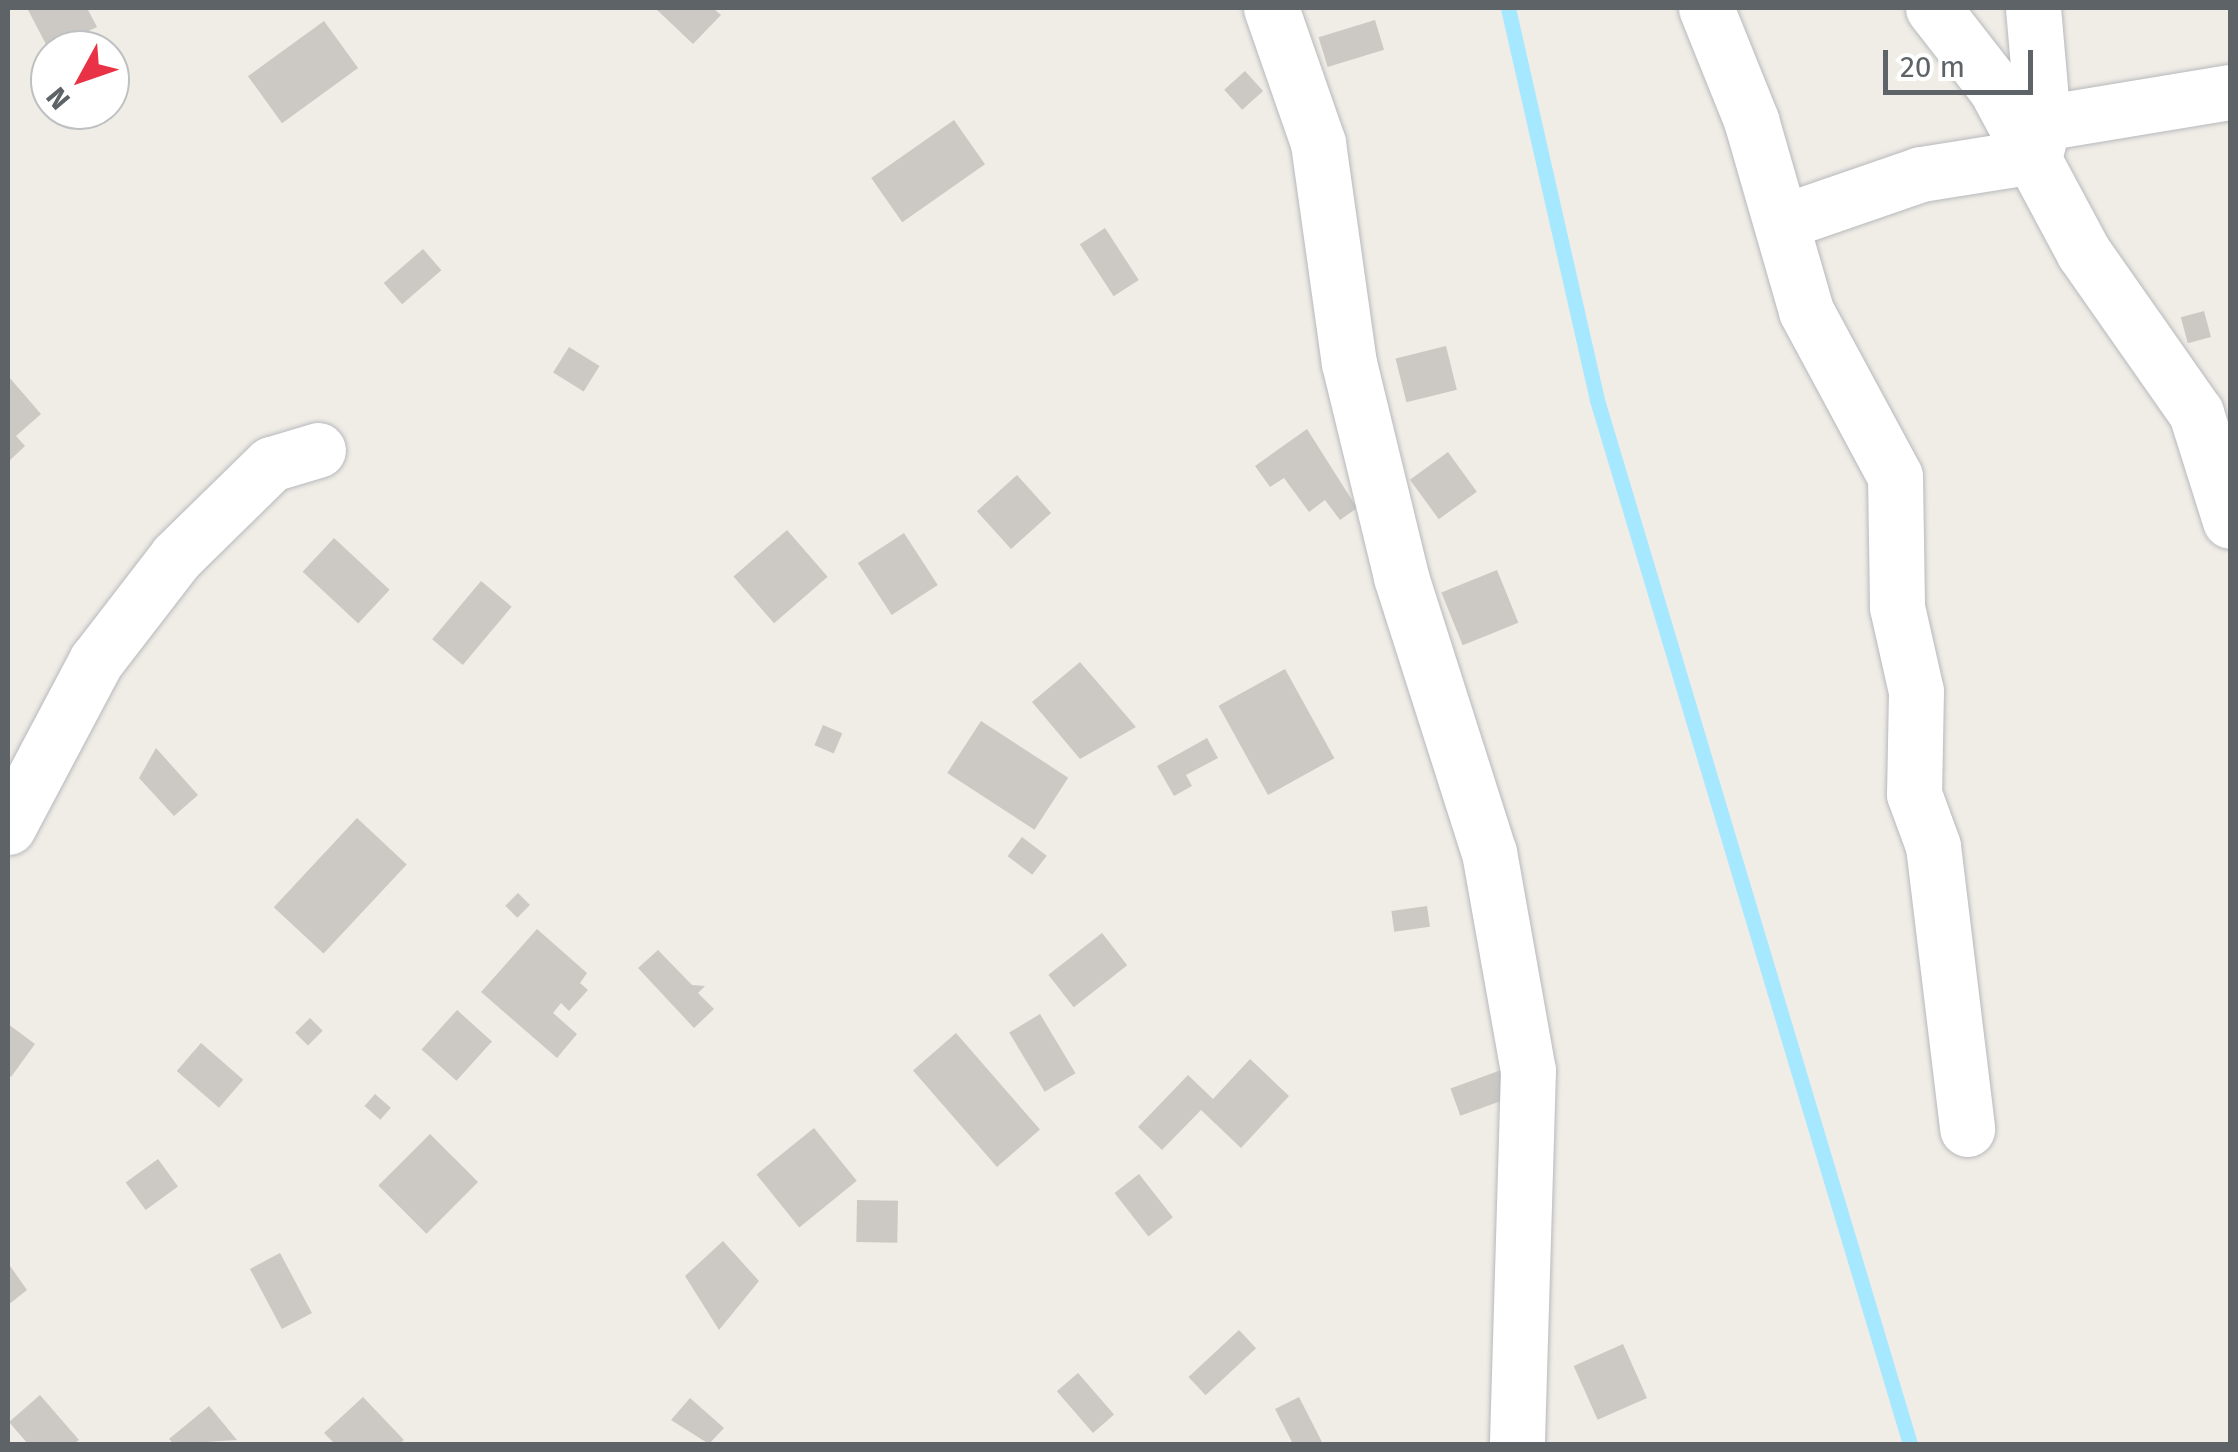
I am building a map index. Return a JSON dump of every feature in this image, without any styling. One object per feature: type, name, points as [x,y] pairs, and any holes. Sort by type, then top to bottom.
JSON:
[{"type":"street","points":[[1272,8],[1318,144],[1350,363],[1401,577],[1489,852],[1528,1070],[1517,1444]]},
{"type":"street","points":[[1706,8],[1782,222],[1806,311],[1894,476],[1896,607],[1916,690],[1914,794],[1934,846],[1967,1129]]},
{"type":"street","points":[[1933,8],[2039,140],[2084,253],[2196,413],[2230,521]]},
{"type":"street","points":[[2033,8],[2039,140]]},
{"type":"street","points":[[1782,222],[1921,174],[2230,92]]},
{"type":"street","points":[[8,827],[96,661],[176,557],[271,464],[318,450]]},
{"type":"building","points":[[27,8],[87,8],[97,27],[91,30],[39,30]]},
{"type":"building","points":[[655,8],[713,8],[721,15],[693,44]]},
{"type":"building","points":[[1375,20],[1384,50],[1328,67],[1319,37]]},
{"type":"building","points":[[324,21],[358,68],[282,123],[248,76]]},
{"type":"building","points":[[1245,71],[1263,91],[1242,110],[1224,90]]},
{"type":"building","points":[[954,120],[985,164],[902,222],[871,178]]},
{"type":"building","points":[[1105,228],[1139,280],[1114,296],[1080,244]]},
{"type":"building","points":[[423,249],[441,270],[402,304],[384,283]]},
{"type":"building","points":[[2204,311],[2211,337],[2188,343],[2181,317]]},
{"type":"building","points":[[1446,346],[1457,390],[1406,402],[1396,359]]},
{"type":"building","points":[[569,347],[600,366],[584,392],[553,372]]},
{"type":"building","points":[[8,376],[41,414],[16,436],[25,446],[8,462]]},
{"type":"building","points":[[1307,429],[1357,508],[1340,520],[1325,500],[1309,512],[1284,478],[1270,487],[1255,466]]},
{"type":"building","points":[[1448,452],[1477,492],[1439,519],[1410,480]]},
{"type":"building","points":[[1017,475],[1051,513],[1011,549],[977,511]]},
{"type":"building","points":[[787,530],[828,577],[774,623],[733,577]]},
{"type":"building","points":[[904,533],[938,585],[892,615],[858,563]]},
{"type":"building","points":[[334,538],[390,590],[358,623],[303,572]]},
{"type":"building","points":[[1497,570],[1518,623],[1463,645],[1441,592]]},
{"type":"building","points":[[481,581],[512,607],[463,665],[432,639]]},
{"type":"building","points":[[1080,662],[1136,727],[1080,759],[1032,702]]},
{"type":"building","points":[[1285,669],[1334,758],[1268,795],[1219,706]]},
{"type":"building","points":[[981,721],[1068,778],[1034,830],[947,773]]},
{"type":"building","points":[[823,725],[842,733],[834,753],[814,745]]},
{"type":"building","points":[[1207,738],[1218,758],[1186,775],[1192,786],[1174,796],[1157,766]]},
{"type":"building","points":[[156,748],[198,795],[174,816],[139,778]]},
{"type":"building","points":[[357,818],[407,864],[324,954],[274,907]]},
{"type":"building","points":[[1022,837],[1047,856],[1032,875],[1008,856]]},
{"type":"building","points":[[518,893],[530,905],[517,918],[505,906]]},
{"type":"building","points":[[1427,906],[1430,927],[1394,932],[1391,911]]},
{"type":"building","points":[[537,929],[587,973],[580,983],[588,990],[569,1011],[561,1003],[553,1013],[577,1034],[557,1058],[481,992]]},
{"type":"building","points":[[1102,933],[1127,965],[1074,1007],[1048,975]]},
{"type":"building","points":[[658,950],[692,985],[705,986],[698,993],[714,1009],[694,1028],[638,968]]},
{"type":"building","points":[[457,1010],[492,1041],[456,1081],[422,1049]]},
{"type":"building","points":[[1040,1014],[1076,1073],[1045,1092],[1009,1033]]},
{"type":"building","points":[[310,1018],[323,1031],[308,1046],[295,1033]]},
{"type":"building","points":[[8,1024],[35,1044],[11,1077],[8,1074]]},
{"type":"building","points":[[956,1033],[1040,1130],[997,1167],[913,1070]]},
{"type":"building","points":[[201,1043],[243,1080],[219,1108],[177,1071]]},
{"type":"building","points":[[1250,1059],[1289,1096],[1241,1148],[1201,1110],[1162,1150],[1138,1127],[1188,1075],[1213,1099]]},
{"type":"building","points":[[1504,1069],[1514,1096],[1460,1116],[1450,1088]]},
{"type":"building","points":[[375,1094],[391,1108],[380,1120],[365,1106]]},
{"type":"building","points":[[814,1128],[857,1181],[799,1227],[756,1175]]},
{"type":"building","points":[[430,1134],[478,1182],[426,1234],[378,1186]]},
{"type":"building","points":[[158,1159],[178,1187],[146,1210],[126,1183]]},
{"type":"building","points":[[1139,1174],[1173,1217],[1148,1236],[1115,1193]]},
{"type":"building","points":[[857,1200],[898,1201],[897,1243],[856,1242]]},
{"type":"building","points":[[723,1241],[759,1281],[719,1330],[685,1276]]},
{"type":"building","points":[[280,1253],[312,1313],[282,1329],[250,1269]]},
{"type":"building","points":[[8,1263],[27,1290],[8,1305]]},
{"type":"building","points":[[1239,1330],[1256,1348],[1206,1395],[1189,1377]]},
{"type":"building","points":[[1623,1344],[1647,1398],[1598,1420],[1574,1366]]},
{"type":"building","points":[[1078,1373],[1114,1415],[1093,1433],[1057,1391]]},
{"type":"building","points":[[40,1395],[79,1440],[73,1444],[28,1444],[9,1422]]},
{"type":"building","points":[[363,1397],[404,1440],[399,1444],[335,1444],[324,1433]]},
{"type":"building","points":[[1299,1397],[1323,1444],[1293,1444],[1275,1409]]},
{"type":"building","points":[[690,1398],[724,1428],[709,1444],[671,1420]]},
{"type":"building","points":[[209,1406],[237,1440],[174,1444],[169,1439]]},
{"type":"waterway","points":[[1508,8],[1597,400],[1910,1444]]}]
